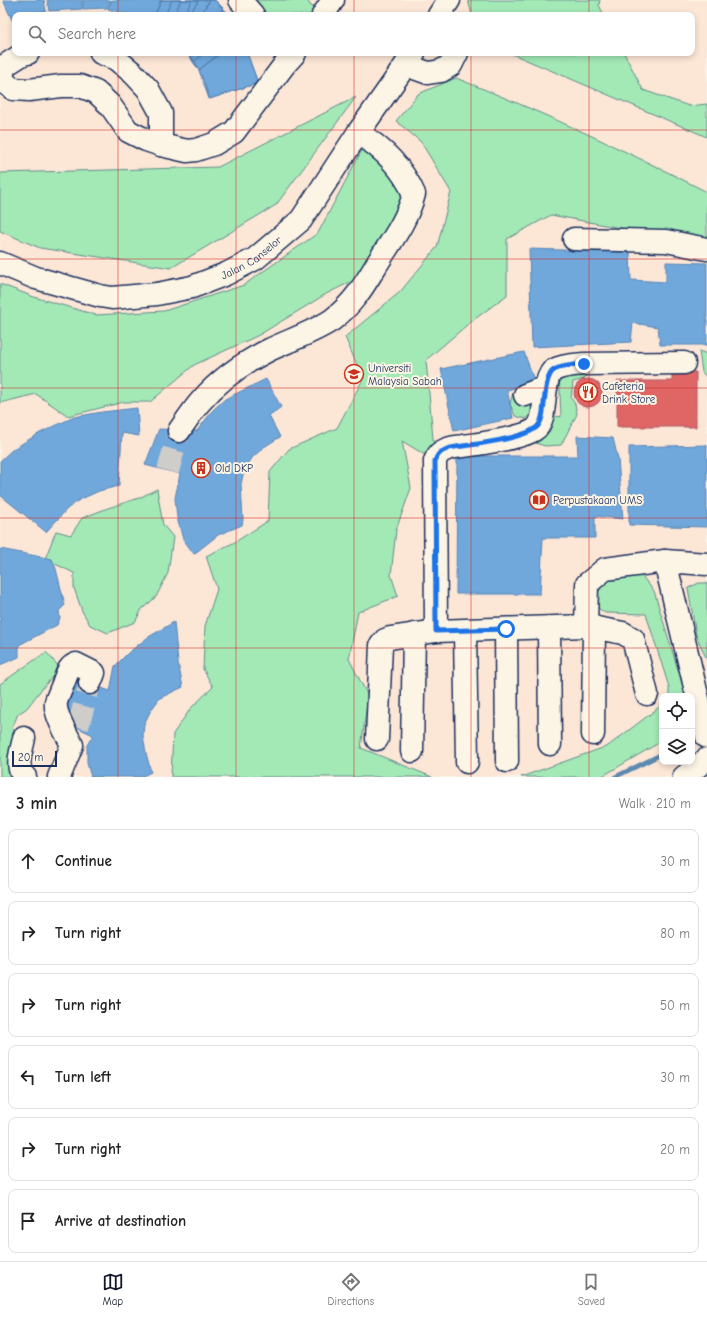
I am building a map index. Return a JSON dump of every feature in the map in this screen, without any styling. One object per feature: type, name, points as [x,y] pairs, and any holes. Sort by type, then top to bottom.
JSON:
[{"type":"street","points":[[240,0],[250,12]]},
{"type":"street","points":[[325,12],[334,0]]},
{"type":"street","points":[[20,56],[4,66],[2,81],[13,89],[29,90],[61,86],[80,86],[96,92],[110,105],[128,131],[146,140],[187,151],[196,150],[214,144],[234,132],[286,57]]},
{"type":"street","points":[[108,56],[116,59],[133,73],[148,89],[161,113],[161,145]]},
{"type":"street","points":[[410,58],[418,69],[428,72],[441,71],[451,65],[456,56]]},
{"type":"street","name":"Jalan Canselor","points":[[0,263],[36,278],[112,298],[158,294],[192,287],[226,274],[255,259],[301,220],[358,133],[410,58]]},
{"type":"street","points":[[179,431],[201,401],[221,380],[235,369],[269,350],[321,326],[332,319],[350,303],[362,289],[401,226],[409,211],[414,194],[409,182],[393,161],[373,142],[358,133]]},
{"type":"street","points":[[574,239],[666,241],[707,249]]},
{"type":"street","points":[[436,631],[435,461],[439,454],[445,449],[484,443],[520,435],[535,429],[540,423],[544,409],[546,387],[550,374],[554,370],[569,366],[684,363]]},
{"type":"street","points":[[525,395],[546,387]]},
{"type":"street","points":[[665,561],[707,738]]},
{"type":"street","points":[[594,734],[587,584],[597,574],[605,569],[665,561],[707,564]]},
{"type":"street","points":[[377,739],[381,645],[385,640],[390,638],[414,634],[436,631],[590,627],[623,633],[633,639],[647,694]]},
{"type":"street","points":[[550,628],[550,744]]},
{"type":"street","points":[[506,629],[507,761]]},
{"type":"street","points":[[465,631],[467,762]]},
{"type":"street","points":[[412,751],[414,634]]},
{"type":"street","points":[[59,777],[75,736],[59,716],[56,701],[69,669],[73,665],[76,664],[94,673],[90,683]]},
{"type":"street","points":[[24,738],[19,765],[22,774],[25,777]]},
{"type":"street","points":[[684,777],[707,759]]},
{"type":"shaded area","name":"Universiti Malaysia Sabah","points":[[0,0],[707,0],[707,777],[0,777]]},
{"type":"green space","points":[[244,0],[307,0],[311,6],[317,9],[316,12],[256,12]]},
{"type":"green space","points":[[468,0],[600,0],[599,5],[602,12],[471,12]]},
{"type":"green space","points":[[517,56],[626,56],[643,90],[689,106],[707,104],[707,137]]},
{"type":"green space","points":[[456,78],[583,132],[707,192],[707,244],[551,215],[507,239],[507,295],[467,325],[426,360],[435,461],[402,441],[411,488],[396,530],[391,575],[398,596],[358,612],[349,659],[368,696],[361,748],[432,777],[171,777],[173,734],[191,708],[213,687],[203,669],[205,626],[217,589],[206,556],[235,542],[268,521],[270,472],[289,449],[337,428],[363,379],[345,337],[400,292],[437,247],[451,192],[421,142],[396,121],[418,94]]},
{"type":"green space","points":[[356,97],[276,205],[171,268],[40,248],[0,231],[0,173],[218,167]]},
{"type":"green space","points":[[363,148],[391,165],[411,206],[381,267],[326,294],[259,335],[194,365],[150,402],[124,402],[68,416],[36,394],[0,403],[0,284],[34,297],[96,315],[164,311],[244,285],[318,233]]},
{"type":"green space","points":[[699,351],[707,354],[707,378],[702,372]]},
{"type":"green space","points":[[559,370],[592,371],[584,379],[573,382],[571,398],[575,404],[577,414],[561,445],[545,446],[526,440],[543,414],[561,417]]},
{"type":"green space","points":[[522,387],[534,388],[534,410],[526,419],[515,416],[510,404],[513,393]]},
{"type":"green space","points":[[157,489],[163,525],[173,537],[168,573],[156,597],[142,609],[135,622],[108,633],[90,625],[82,611],[74,588],[74,573],[45,559],[56,531],[71,535],[82,518],[139,498]]},
{"type":"green space","points":[[624,572],[641,575],[654,591],[685,693],[669,693],[669,687],[646,614],[605,613],[594,605],[599,591],[608,579]]},
{"type":"green space","points":[[699,583],[707,583],[707,660],[696,635],[688,588]]},
{"type":"green space","points":[[46,652],[60,668],[27,708],[18,714],[12,728],[28,743],[16,777],[0,777],[0,684]]},
{"type":"green space","points":[[659,707],[659,743],[601,777],[521,777],[608,746]]},
{"type":"building: Shops","points":[[672,372],[696,372],[696,427],[617,427],[617,381],[672,381]]},
{"type":"building: Shops","name":"Cafeteria Drink Store","points":[[588,379],[594,380],[598,383],[601,387],[601,399],[598,403],[594,406],[588,407],[582,406],[578,403],[575,399],[574,393],[575,387],[578,383],[582,380]]},
{"type":"building: Schools","points":[[3,0],[44,0],[46,11],[12,12],[12,20]]},
{"type":"building: Schools","points":[[47,0],[82,0],[82,9],[49,11]]},
{"type":"building: Schools","points":[[83,0],[111,0],[107,8],[83,9]]},
{"type":"building: Schools","points":[[112,0],[161,0],[156,12],[118,12],[108,9]]},
{"type":"building: Schools","points":[[161,0],[199,0],[191,12],[156,12]]},
{"type":"building: Schools","points":[[161,0],[210,0],[202,12],[156,12]]},
{"type":"building: Schools","points":[[162,0],[210,0],[202,12],[156,12]]},
{"type":"building: Schools","points":[[172,0],[199,0],[191,12],[166,12]]},
{"type":"building: Schools","points":[[172,0],[181,0],[175,12],[166,12]]},
{"type":"building: Schools","points":[[172,0],[181,0],[175,12],[166,12]]},
{"type":"building: Schools","points":[[181,0],[192,0],[186,12],[175,12]]},
{"type":"building: Schools","points":[[192,0],[210,0],[202,12],[186,12]]},
{"type":"building: Schools","points":[[199,0],[210,0],[202,12],[191,12]]},
{"type":"building: Schools","points":[[199,0],[210,0],[202,12],[191,12]]},
{"type":"building: Schools","points":[[210,0],[215,0],[226,12],[202,12]]},
{"type":"building: Schools","points":[[210,0],[215,0],[223,8],[220,12],[202,12]]},
{"type":"building: Schools","points":[[210,0],[215,0],[226,12],[202,12]]},
{"type":"building: Schools","points":[[210,0],[215,0],[226,12],[202,12]]},
{"type":"building: Schools","points":[[210,0],[215,0],[226,12],[202,12]]},
{"type":"building: Schools","points":[[223,8],[226,12],[220,12]]},
{"type":"building: Schools","points":[[190,56],[216,56],[199,70]]},
{"type":"building: Schools","points":[[190,56],[216,56],[199,70]]},
{"type":"building: Schools","points":[[190,56],[216,56],[199,70]]},
{"type":"building: Schools","points":[[190,56],[216,56],[199,70]]},
{"type":"building: Schools","points":[[191,56],[201,56],[195,61]]},
{"type":"building: Schools","points":[[201,56],[216,56],[199,70],[195,61]]},
{"type":"building: Schools","points":[[216,56],[248,56],[258,83],[209,99],[199,70]]},
{"type":"building: Schools","points":[[217,56],[248,56],[258,83],[210,99],[199,70]]},
{"type":"building: Schools","points":[[529,249],[630,252],[631,280],[666,282],[666,262],[707,263],[707,345],[660,345],[658,327],[633,323],[631,342],[532,347]]},
{"type":"building: Schools","points":[[524,352],[535,383],[507,390],[513,418],[454,431],[441,369]]},
{"type":"building: Schools","name":"Old DKP","points":[[266,379],[281,407],[269,416],[280,437],[264,447],[252,458],[244,471],[241,484],[242,525],[218,535],[194,554],[183,539],[177,518],[175,498],[180,474],[145,465],[159,429],[197,431],[213,410],[225,399]]},
{"type":"building: Schools","points":[[137,408],[139,436],[122,433],[119,486],[99,491],[79,500],[67,509],[46,532],[0,495],[0,461],[13,449],[40,433],[74,417]]},
{"type":"building: Schools","name":"Perpustakaan UMS","points":[[577,436],[613,438],[618,459],[623,519],[595,516],[595,538],[543,538],[540,594],[456,594],[457,456],[578,456]]},
{"type":"building: Schools","name":"Perpustakaan UMS","points":[[707,445],[707,527],[629,525],[629,447]]},
{"type":"building: Schools","points":[[0,549],[52,559],[65,605],[59,611],[60,618],[57,625],[19,645],[19,657],[0,665]]},
{"type":"building: Schools","points":[[174,622],[178,663],[183,687],[160,698],[151,710],[144,724],[143,736],[151,772],[141,777],[91,777],[87,763],[87,745],[93,735],[62,720],[76,679],[110,691],[115,666],[128,653],[147,638]]},
{"type":"waterway","points":[[615,777],[659,755]]},
{"type":"tunnel","points":[[168,471],[179,431]]},
{"type":"tunnel","points":[[78,727],[90,683]]},
{"type":"place","name":"Universiti Malaysia Sabah","points":[[354,374]]},
{"type":"place","name":"Cafeteria Drink Store","points":[[588,392]]},
{"type":"place","name":"Old DKP","points":[[201,468]]},
{"type":"place","name":"Perpustakaan UMS","points":[[539,500]]},
{"type":"route","points":[[506,629],[436,631],[435,461],[439,454],[445,449],[484,443],[520,435],[535,429],[540,423],[544,409],[546,387],[550,374],[554,370],[584,364]]}]
